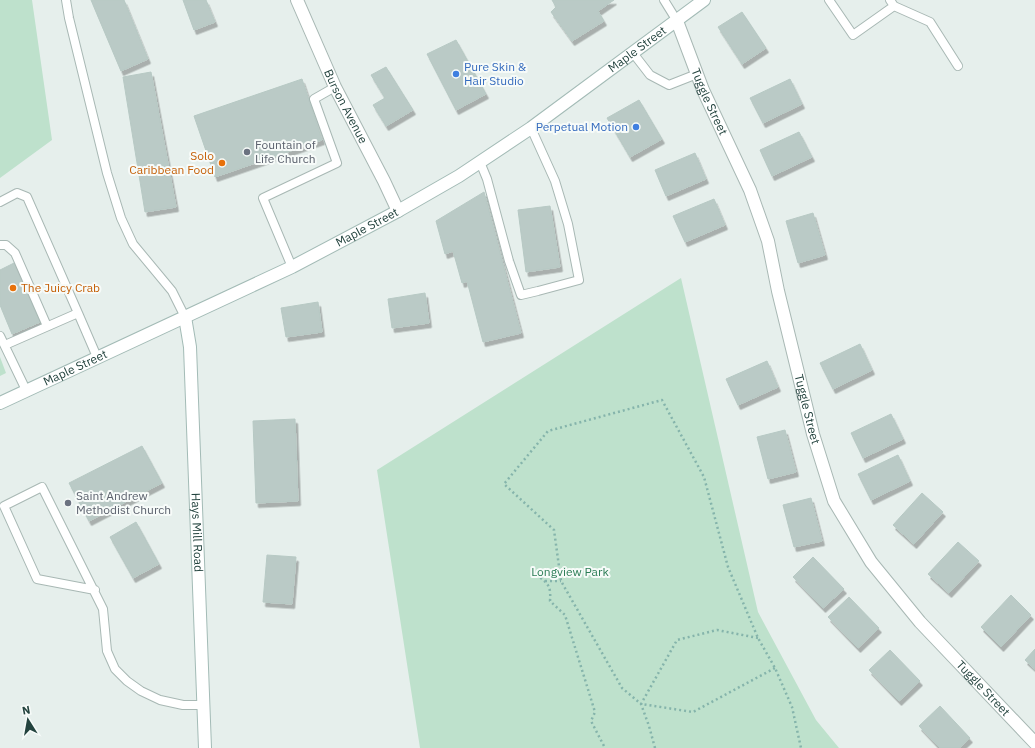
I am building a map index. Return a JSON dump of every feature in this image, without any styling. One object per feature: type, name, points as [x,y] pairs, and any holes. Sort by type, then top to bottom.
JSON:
[{"type":"street","name":"Burson Avenue","points":[[297,0],[335,87],[398,211]]},
{"type":"street","name":"Maple Street","points":[[0,403],[292,267],[398,211],[459,176],[531,128],[704,0]]},
{"type":"street","name":"Tuggle Street","points":[[677,21],[703,90],[750,190],[768,241],[778,291],[813,434],[834,501],[871,562],[920,622],[1035,743]]},
{"type":"street","name":"Hays Mill Road","points":[[185,317],[190,347],[205,748]]},
{"type":"lane","points":[[66,0],[107,173],[121,218],[132,244],[172,291],[185,317]]},
{"type":"lane","points":[[664,0],[677,21]]},
{"type":"lane","points":[[829,0],[853,35],[892,3],[930,22],[958,66]]},
{"type":"lane","points":[[633,53],[650,75],[669,85],[697,74]]},
{"type":"lane","points":[[292,267],[263,198],[337,163],[314,99],[335,87]]},
{"type":"lane","points":[[480,162],[487,179],[509,261],[521,295],[579,280],[568,224],[555,181],[531,128]]},
{"type":"lane","points":[[0,202],[17,193],[27,197],[97,358]]},
{"type":"lane","points":[[0,245],[6,245],[15,253],[48,326]]},
{"type":"lane","points":[[5,345],[78,313]]},
{"type":"lane","points":[[0,336],[26,390]]},
{"type":"lane","points":[[95,590],[37,579],[4,506],[42,487],[95,590],[103,609],[107,651],[115,669],[126,681],[141,691],[160,700],[183,705],[203,705]]},
{"type":"path","points":[[655,748],[641,704],[622,688],[561,581],[554,530],[504,484],[548,431],[662,400],[704,477],[728,567],[758,638],[775,668],[792,707],[801,748]]},
{"type":"path","points":[[536,576],[545,581],[561,581]]},
{"type":"path","points":[[545,581],[550,590],[550,601],[565,615],[595,712],[591,721],[605,748]]},
{"type":"path","points":[[641,704],[677,640],[717,630],[758,638]]},
{"type":"path","points":[[641,704],[694,712],[775,668]]},
{"type":"green space","points":[[0,0],[32,0],[52,140],[0,178]]},
{"type":"green space","name":"Longview Park","points":[[681,278],[758,612],[816,720],[839,748],[420,748],[377,470]]},
{"type":"green space","points":[[0,357],[6,373],[0,376]]},
{"type":"building","points":[[91,0],[124,0],[148,59],[121,71]]},
{"type":"building","points":[[183,0],[206,0],[215,22],[194,30]]},
{"type":"building","points":[[552,0],[614,0],[598,11],[604,21],[572,41],[551,12],[556,7]]},
{"type":"building","points":[[742,12],[766,48],[742,64],[718,27]]},
{"type":"building","name":"Pure Skin & Hair Studio","points":[[456,40],[486,94],[456,110],[427,54]]},
{"type":"building","points":[[386,67],[413,110],[386,126],[373,105],[385,98],[371,75]]},
{"type":"building","points":[[151,72],[176,207],[145,212],[123,77]]},
{"type":"building","points":[[302,79],[322,140],[215,177],[194,116]]},
{"type":"building","points":[[790,79],[802,104],[763,123],[750,98]]},
{"type":"building","points":[[639,100],[662,139],[630,157],[607,118]]},
{"type":"building","points":[[799,132],[812,157],[772,176],[760,150]]},
{"type":"building","points":[[695,153],[706,179],[666,196],[655,170]]},
{"type":"building","points":[[484,192],[521,333],[483,342],[467,281],[462,283],[453,251],[445,254],[436,221]]},
{"type":"building","points":[[714,199],[725,225],[685,242],[673,216]]},
{"type":"building","points":[[550,206],[560,267],[526,272],[518,210]]},
{"type":"building","points":[[813,213],[825,255],[798,263],[786,221]]},
{"type":"building","name":"The Juicy Crab","points":[[14,263],[40,322],[12,334],[0,305],[0,270]]},
{"type":"building","points":[[425,293],[429,323],[392,328],[388,299]]},
{"type":"building","points":[[318,302],[322,332],[286,337],[281,308]]},
{"type":"building","points":[[860,344],[872,370],[833,389],[820,363]]},
{"type":"building","points":[[767,361],[778,387],[738,405],[726,379]]},
{"type":"building","points":[[891,414],[903,439],[863,458],[851,433]]},
{"type":"building","points":[[295,419],[298,501],[256,503],[253,421]]},
{"type":"building","points":[[785,430],[796,472],[768,479],[757,437]]},
{"type":"building","points":[[142,446],[162,483],[89,521],[69,483]]},
{"type":"building","points":[[898,455],[910,481],[871,500],[858,474]]},
{"type":"building","points":[[922,493],[943,512],[914,544],[893,525]]},
{"type":"building","points":[[811,498],[822,541],[794,547],[783,505]]},
{"type":"building","points":[[136,522],[159,564],[133,578],[110,537]]},
{"type":"building","points":[[958,542],[979,561],[949,593],[928,574]]},
{"type":"building","points":[[267,555],[296,557],[292,604],[263,602]]},
{"type":"building","points":[[813,557],[844,589],[823,608],[793,577]]},
{"type":"building","points":[[1011,595],[1031,615],[1001,647],[981,627]]},
{"type":"building","points":[[849,597],[879,628],[858,648],[828,617]]},
{"type":"building","points":[[1035,649],[1035,669],[1025,660]]},
{"type":"building","points":[[890,650],[920,681],[899,701],[869,670]]},
{"type":"building","points":[[940,706],[970,738],[959,748],[940,748],[919,726]]},
{"type":"place","name":"Pure Skin & Hair Studio","points":[[456,74]]},
{"type":"place","name":"Perpetual Motion","points":[[636,127]]},
{"type":"place","name":"Fountain of Life Church","points":[[247,152]]},
{"type":"place","name":"Solo Caribbean Food","points":[[222,163]]},
{"type":"place","name":"The Juicy Crab","points":[[13,288]]},
{"type":"place","name":"Saint Andrew Methodist Church","points":[[68,503]]}]
